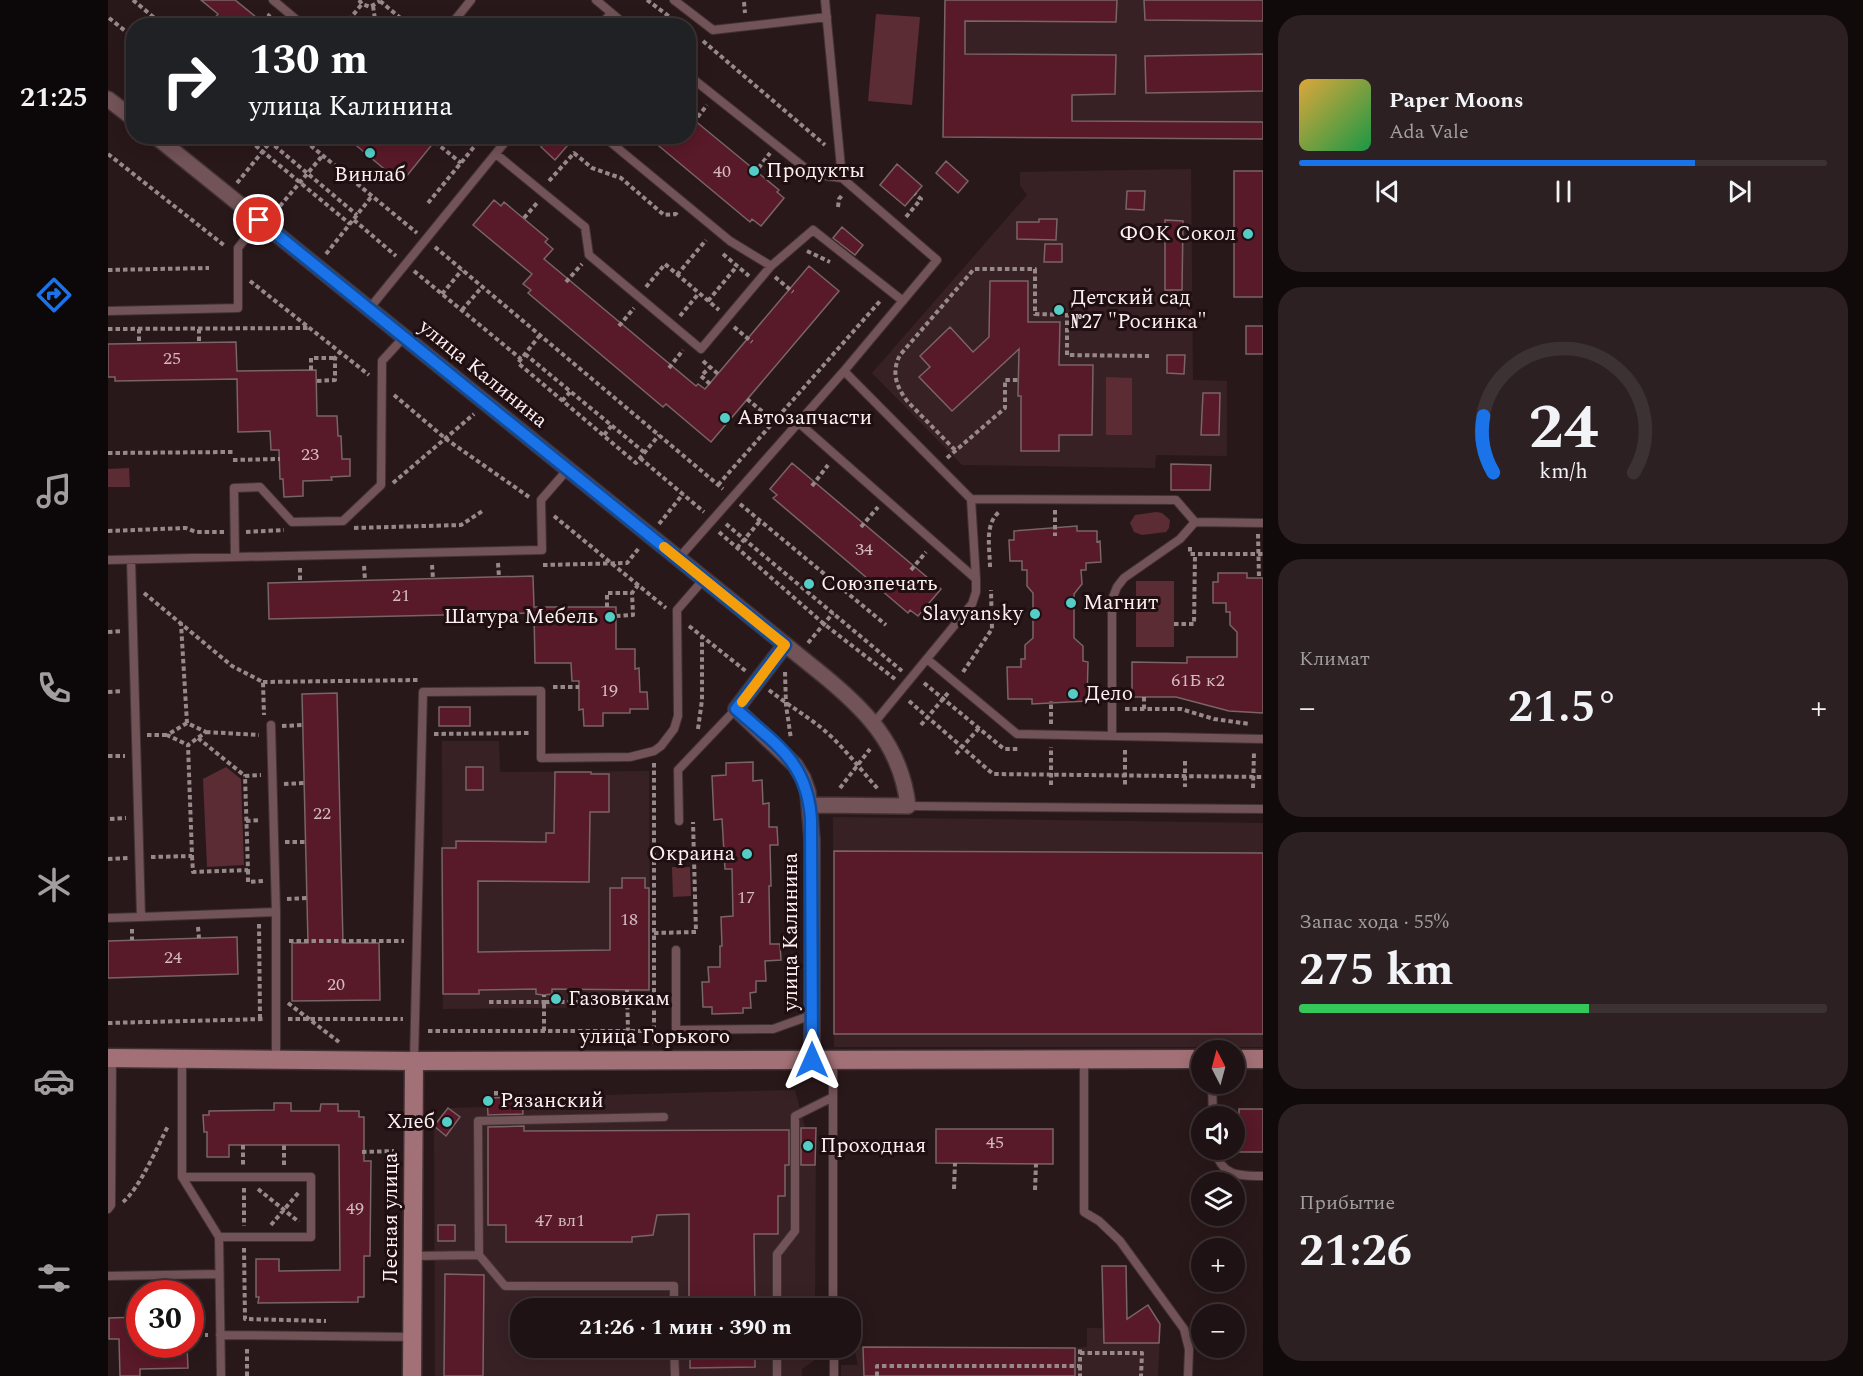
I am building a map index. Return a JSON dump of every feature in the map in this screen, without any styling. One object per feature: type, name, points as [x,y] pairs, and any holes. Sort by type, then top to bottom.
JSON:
[{"type":"street","points":[[108,100],[126,113]]},
{"type":"street","name":"улица Калинина","points":[[165,144],[840,689],[878,728],[896,758],[903,778],[908,806]]},
{"type":"street","points":[[736,709],[753,676],[785,645]]},
{"type":"street","name":"улица Калинина","points":[[736,709],[795,765],[803,778],[810,805],[812,1060]]},
{"type":"street","points":[[810,805],[908,806]]},
{"type":"street","name":"улица Горького","points":[[110,1058],[414,1061],[1191,1059]]},
{"type":"street","points":[[1245,1059],[1263,1059]]},
{"type":"street","name":"Лесная улица","points":[[412,1376],[414,1061]]},
{"type":"lane","points":[[273,0],[294,18]]},
{"type":"lane","points":[[456,18],[471,0]]},
{"type":"lane","points":[[596,0],[617,18]]},
{"type":"lane","points":[[674,0],[713,30],[827,17]]},
{"type":"lane","points":[[825,0],[842,178]]},
{"type":"lane","points":[[606,18],[610,13]]},
{"type":"lane","points":[[678,559],[799,423],[937,260],[842,178],[818,176],[810,172],[696,81]]},
{"type":"lane","points":[[369,309],[504,144]]},
{"type":"lane","points":[[613,144],[730,241],[769,268]]},
{"type":"lane","points":[[496,154],[585,227],[589,255],[701,349],[769,268],[813,230],[903,301]]},
{"type":"lane","points":[[108,311],[238,308],[238,248],[262,223]]},
{"type":"lane","points":[[235,557],[234,488],[260,487],[292,522],[343,521],[381,484],[382,360],[404,337]]},
{"type":"lane","points":[[844,371],[971,499],[976,579],[976,592],[972,603],[902,689],[878,728]]},
{"type":"lane","points":[[799,423],[976,579]]},
{"type":"lane","points":[[108,560],[542,550],[541,500],[568,470]]},
{"type":"lane","points":[[971,499],[1176,501],[1192,525]]},
{"type":"lane","points":[[1112,735],[1112,612],[1117,587],[1124,578],[1180,539],[1192,525],[1261,523]]},
{"type":"lane","points":[[131,560],[141,917]]},
{"type":"lane","points":[[414,1061],[423,692],[541,691],[541,758],[630,757],[654,752],[674,729],[678,716],[677,610],[704,579]]},
{"type":"lane","points":[[927,659],[1017,734],[1259,739]]},
{"type":"lane","points":[[679,821],[678,770],[736,709]]},
{"type":"lane","points":[[271,729],[276,899],[276,1060]]},
{"type":"lane","points":[[908,806],[1263,809]]},
{"type":"lane","points":[[108,918],[276,912]]},
{"type":"lane","points":[[676,950],[676,1030],[773,1029],[812,1015]]},
{"type":"lane","points":[[109,1207],[110,1058]]},
{"type":"lane","points":[[182,1059],[182,1177],[219,1238],[221,1376]]},
{"type":"lane","points":[[1084,1059],[1084,1212],[1099,1221],[1120,1241],[1184,1329],[1189,1349],[1188,1376]]},
{"type":"lane","points":[[832,1060],[834,1298]]},
{"type":"lane","points":[[777,1298],[777,1254],[795,1231],[795,1116],[833,1097]]},
{"type":"lane","points":[[664,1117],[478,1121],[479,1255],[505,1286],[674,1286],[674,1298]]},
{"type":"lane","points":[[1219,1160],[1222,1167],[1230,1173],[1263,1176]]},
{"type":"lane","points":[[182,1177],[311,1177],[311,1237],[219,1238]]},
{"type":"lane","points":[[413,1256],[479,1255]]},
{"type":"lane","points":[[108,1276],[219,1275]]},
{"type":"lane","points":[[220,1335],[412,1337]]},
{"type":"lane","points":[[674,1358],[675,1376]]},
{"type":"lane","points":[[777,1358],[777,1376]]},
{"type":"lane","points":[[834,1358],[834,1376]]},
{"type":"path","points":[[133,0],[155,18]]},
{"type":"path","points":[[647,0],[671,18]]},
{"type":"path","points":[[373,6],[380,1],[400,18]]},
{"type":"path","points":[[350,18],[361,2],[373,6]]},
{"type":"path","points":[[373,6],[375,18]]},
{"type":"path","points":[[109,18],[126,32]]},
{"type":"path","points":[[696,36],[840,157]]},
{"type":"path","points":[[696,119],[714,96]]},
{"type":"path","points":[[253,144],[350,224]]},
{"type":"path","points":[[227,195],[268,144]]},
{"type":"path","points":[[272,144],[357,215]]},
{"type":"path","points":[[310,144],[886,625]]},
{"type":"path","points":[[437,144],[461,163]]},
{"type":"path","points":[[428,203],[476,144]]},
{"type":"path","points":[[754,174],[776,146]]},
{"type":"path","points":[[524,218],[574,153],[592,168],[621,178],[664,215],[676,214],[684,221]]},
{"type":"path","points":[[108,154],[238,256]]},
{"type":"path","points":[[262,223],[323,155]]},
{"type":"path","points":[[906,217],[921,199],[915,194]]},
{"type":"path","points":[[316,266],[372,196]]},
{"type":"path","points":[[897,209],[914,224]]},
{"type":"path","points":[[354,220],[521,358]]},
{"type":"path","points":[[699,234],[714,246]]},
{"type":"path","points":[[677,274],[706,240]]},
{"type":"path","points":[[795,245],[834,264]]},
{"type":"path","points":[[722,253],[757,283]]},
{"type":"path","points":[[566,282],[589,255]]},
{"type":"path","points":[[619,326],[664,264],[752,342]]},
{"type":"path","points":[[708,301],[737,266]]},
{"type":"path","points":[[108,270],[209,268]]},
{"type":"path","points":[[769,268],[793,292]]},
{"type":"path","points":[[956,450],[901,394],[894,373],[900,355],[974,269],[1035,269],[1035,314],[1067,315],[1067,355],[1149,356]]},
{"type":"path","points":[[442,294],[462,270]]},
{"type":"path","points":[[238,272],[382,385],[446,439],[541,506],[786,705],[819,726],[858,766],[892,806]]},
{"type":"path","points":[[462,310],[482,287]]},
{"type":"path","points":[[718,485],[889,290]]},
{"type":"path","points":[[672,326],[699,293]]},
{"type":"path","points":[[199,328],[199,343]]},
{"type":"path","points":[[108,329],[309,328]]},
{"type":"path","points":[[139,329],[139,344]]},
{"type":"path","points":[[540,336],[518,363],[562,401],[636,463],[658,435]]},
{"type":"path","points":[[669,368],[691,341]]},
{"type":"path","points":[[316,381],[335,380],[335,358],[340,352]]},
{"type":"path","points":[[525,354],[645,453]]},
{"type":"path","points":[[311,370],[311,358],[335,358]]},
{"type":"path","points":[[710,367],[701,376],[710,384]]},
{"type":"path","points":[[950,454],[1005,408],[1005,380],[1018,380]]},
{"type":"path","points":[[562,401],[571,391]]},
{"type":"path","points":[[747,399],[774,421]]},
{"type":"path","points":[[381,484],[392,484],[486,404]]},
{"type":"path","points":[[604,435],[612,425]]},
{"type":"path","points":[[938,451],[946,459]]},
{"type":"path","points":[[108,453],[233,452]]},
{"type":"path","points":[[812,486],[836,456]]},
{"type":"path","points":[[640,458],[713,520],[744,540],[911,678]]},
{"type":"path","points":[[233,460],[280,459]]},
{"type":"path","points":[[542,565],[627,563],[683,494]]},
{"type":"path","points":[[861,527],[885,499]]},
{"type":"path","points":[[1045,508],[1055,508],[1055,536]]},
{"type":"path","points":[[991,573],[990,528],[997,513],[1005,509]]},
{"type":"path","points":[[713,520],[737,548],[902,689],[928,717],[993,774],[1263,777]]},
{"type":"path","points":[[737,548],[760,520]]},
{"type":"path","points":[[1259,578],[1261,523]]},
{"type":"path","points":[[1192,525],[1190,554],[1261,554]]},
{"type":"path","points":[[911,570],[935,542]]},
{"type":"path","points":[[1174,624],[1194,624],[1195,554]]},
{"type":"path","points":[[131,583],[232,666],[263,682],[425,680]]},
{"type":"path","points":[[921,725],[956,683],[992,629],[991,584]]},
{"type":"path","points":[[616,616],[633,615],[632,593],[638,585]]},
{"type":"path","points":[[607,607],[607,593],[632,593]]},
{"type":"path","points":[[795,765],[786,705],[785,673],[832,613]]},
{"type":"path","points":[[181,624],[187,723]]},
{"type":"path","points":[[108,632],[122,631]]},
{"type":"path","points":[[694,754],[702,700],[702,636]]},
{"type":"path","points":[[740,680],[753,676]]},
{"type":"path","points":[[263,682],[265,718],[271,729]]},
{"type":"path","points":[[541,691],[541,687],[579,687]]},
{"type":"path","points":[[108,692],[124,691]]},
{"type":"path","points":[[1144,697],[1144,709]]},
{"type":"path","points":[[1112,708],[1181,709],[1214,719],[1255,724],[1259,739],[1253,788]]},
{"type":"path","points":[[957,754],[992,714]]},
{"type":"path","points":[[698,729],[705,721]]},
{"type":"path","points":[[187,723],[206,732],[303,725]]},
{"type":"path","points":[[187,723],[167,735],[188,745]]},
{"type":"path","points":[[826,805],[858,766],[878,728]]},
{"type":"path","points":[[188,745],[206,732]]},
{"type":"path","points":[[433,734],[541,733]]},
{"type":"path","points":[[198,738],[245,776],[272,774]]},
{"type":"path","points":[[188,745],[193,872],[248,870]]},
{"type":"path","points":[[108,756],[126,756]]},
{"type":"path","points":[[1185,761],[1185,787]]},
{"type":"path","points":[[245,776],[248,882],[275,881]]},
{"type":"path","points":[[273,784],[304,783]]},
{"type":"path","points":[[110,819],[127,818]]},
{"type":"path","points":[[654,933],[696,932],[693,819]]},
{"type":"path","points":[[274,843],[306,842]]},
{"type":"path","points":[[108,859],[192,856]]},
{"type":"path","points":[[276,899],[307,898]]},
{"type":"path","points":[[258,913],[260,1019]]},
{"type":"path","points":[[276,941],[417,941]]},
{"type":"path","points":[[627,990],[628,1031]]},
{"type":"path","points":[[544,994],[544,1031]]},
{"type":"path","points":[[285,1001],[306,1019],[343,1044],[358,1060]]},
{"type":"path","points":[[489,1002],[597,1002]]},
{"type":"path","points":[[428,1026],[428,1032],[654,1031]]},
{"type":"path","points":[[496,1091],[496,1098]]},
{"type":"path","points":[[109,1207],[128,1197],[182,1098]]},
{"type":"path","points":[[243,1145],[245,1319],[336,1321]]},
{"type":"path","points":[[284,1145],[284,1177]]},
{"type":"path","points":[[362,1152],[393,1151]]},
{"type":"path","points":[[954,1190],[955,1163]]},
{"type":"path","points":[[1035,1190],[1036,1164]]},
{"type":"path","points":[[243,1177],[311,1232]]},
{"type":"path","points":[[261,1237],[311,1177]]},
{"type":"path","points":[[1080,1376],[1080,1351],[1142,1353],[1141,1376]]},
{"type":"path","points":[[877,1376],[877,1366],[1080,1366]]},
{"type":"path","points":[[946,1366],[946,1372]]},
{"type":"path","points":[[1010,1366],[1010,1372]]},
{"type":"shaded area","points":[[945,0],[1263,0],[1263,139],[943,137]]},
{"type":"shaded area","points":[[876,14],[920,17],[912,105],[868,101]]},
{"type":"shaded area","name":"Детский сад №27 \"Росинка\"","points":[[1191,169],[1193,380],[1227,381],[1227,456],[1156,455],[1155,468],[962,465],[872,373],[1027,195],[1020,185],[1020,172]]},
{"type":"shaded area","points":[[1106,377],[1132,378],[1132,435],[1106,435]]},
{"type":"shaded area","points":[[129,468],[130,487],[108,487],[108,469]]},
{"type":"shaded area","points":[[1162,513],[1170,520],[1166,532],[1142,535],[1134,532],[1130,523],[1135,515]]},
{"type":"shaded area","points":[[1136,581],[1174,581],[1174,647],[1136,647]]},
{"type":"shaded area","points":[[442,741],[499,741],[500,772],[649,771],[650,1007],[443,1009]]},
{"type":"shaded area","points":[[226,767],[241,779],[244,865],[207,867],[203,779]]},
{"type":"shaded area","points":[[833,817],[1263,823],[1263,1047],[1245,1047],[1245,1040],[1191,1040],[1191,1047],[834,1047]]},
{"type":"shaded area","points":[[672,867],[690,867],[691,896],[673,897]]},
{"type":"shaded area","points":[[795,1090],[805,1128],[816,1128],[815,1298],[510,1298],[510,1358],[815,1358],[802,1369],[802,1376],[435,1376],[434,1126],[448,1108],[484,1107],[484,1098]]},
{"type":"shaded area","points":[[1087,1328],[1160,1329],[1158,1376],[841,1376],[841,1365],[858,1365],[856,1358],[861,1358],[861,1347],[1087,1347]]},
{"type":"building","points":[[201,0],[235,0],[257,18],[215,18],[218,14]]},
{"type":"building","points":[[945,0],[1117,0],[1116,22],[965,21],[965,54],[1116,55],[1115,94],[1072,95],[1072,121],[1263,122],[1263,139],[943,137]]},
{"type":"building","points":[[1144,0],[1263,0],[1263,21],[1145,20]]},
{"type":"building","points":[[1263,54],[1263,91],[1146,93],[1145,56]]},
{"type":"building","points":[[696,122],[779,190],[777,192],[784,198],[761,226],[752,219],[750,222],[657,144],[696,144]]},
{"type":"building","points":[[355,144],[433,144],[401,183]]},
{"type":"building","points":[[543,144],[565,144],[567,146],[555,160],[541,147]]},
{"type":"building","points":[[946,161],[968,181],[958,193],[936,173]]},
{"type":"building","points":[[897,164],[922,186],[905,206],[880,185]]},
{"type":"building","name":"ФОК Сокол","points":[[1234,171],[1263,171],[1263,297],[1234,297]]},
{"type":"building","points":[[1127,191],[1145,191],[1144,210],[1126,209]]},
{"type":"building","points":[[494,200],[501,206],[504,202],[548,239],[545,242],[553,249],[544,259],[696,386],[698,384],[705,389],[809,266],[839,291],[711,442],[666,404],[663,407],[528,293],[531,290],[523,284],[532,274],[473,225]]},
{"type":"building","points":[[1039,219],[1057,219],[1056,240],[1017,239],[1017,222],[1039,222]]},
{"type":"building","points":[[1165,220],[1183,221],[1182,290],[1165,290]]},
{"type":"building","points":[[842,227],[863,245],[855,255],[833,238]]},
{"type":"building","points":[[1045,244],[1062,244],[1062,262],[1044,262]]},
{"type":"building","points":[[990,281],[1028,281],[1028,322],[1060,322],[1059,365],[1093,365],[1092,435],[1059,435],[1059,451],[1021,451],[1021,396],[1018,396],[1019,349],[952,411],[919,377],[930,367],[920,356],[950,327],[973,352],[989,337]]},
{"type":"building","points":[[1246,326],[1263,326],[1263,354],[1246,354]]},
{"type":"building","points":[[236,342],[237,371],[316,370],[317,416],[337,416],[342,459],[350,459],[350,476],[331,477],[332,480],[303,481],[303,496],[284,497],[283,479],[280,479],[279,450],[271,450],[270,431],[238,432],[237,379],[115,381],[115,377],[108,377],[108,344]]},
{"type":"building","points":[[1167,355],[1185,355],[1184,374],[1167,373]]},
{"type":"building","points":[[1203,393],[1220,393],[1219,435],[1201,435]]},
{"type":"building","points":[[792,463],[941,589],[918,616],[910,610],[908,613],[773,498],[777,495],[770,489]]},
{"type":"building","points":[[1171,464],[1211,465],[1210,490],[1171,490]]},
{"type":"building","points":[[1077,526],[1077,531],[1097,531],[1097,542],[1100,541],[1101,562],[1086,563],[1086,570],[1081,570],[1082,584],[1074,594],[1074,638],[1083,646],[1083,661],[1088,662],[1087,701],[1032,704],[1032,699],[1008,699],[1007,667],[1021,667],[1021,659],[1025,659],[1025,645],[1033,638],[1033,593],[1027,586],[1027,570],[1022,570],[1022,561],[1010,561],[1009,540],[1014,540],[1014,531]]},
{"type":"building","points":[[1218,573],[1247,573],[1247,578],[1263,578],[1263,713],[1229,711],[1176,697],[1132,697],[1132,662],[1187,663],[1187,657],[1237,657],[1237,632],[1230,625],[1230,612],[1226,612],[1226,603],[1213,603],[1213,582],[1218,582]]},
{"type":"building","points":[[533,576],[534,607],[616,607],[616,649],[635,649],[635,669],[639,668],[640,692],[647,692],[648,709],[630,709],[630,713],[603,713],[603,726],[584,726],[583,709],[579,710],[579,681],[572,681],[571,663],[535,663],[534,613],[269,619],[268,583]]},
{"type":"building","points":[[337,693],[343,943],[379,943],[380,1000],[292,1001],[292,943],[308,943],[302,694]]},
{"type":"building","points":[[439,707],[470,707],[470,726],[439,726]]},
{"type":"building","points":[[753,762],[753,781],[762,780],[763,804],[769,803],[769,827],[777,827],[778,845],[770,845],[770,944],[780,944],[781,960],[765,961],[766,981],[756,981],[756,992],[750,993],[751,1008],[743,1008],[743,1013],[712,1014],[712,1007],[703,1007],[702,982],[709,982],[708,967],[720,967],[721,917],[733,916],[732,869],[725,869],[722,819],[714,820],[712,776],[726,775],[726,763]]},
{"type":"building","points":[[466,767],[483,767],[483,790],[466,790]]},
{"type":"building","points":[[555,772],[609,774],[609,812],[590,812],[589,882],[478,881],[478,952],[610,950],[610,888],[622,888],[622,878],[645,878],[645,888],[649,888],[649,990],[552,989],[552,994],[544,995],[536,994],[536,989],[479,990],[479,994],[443,994],[442,848],[456,848],[456,841],[546,842],[546,833],[554,833]]},
{"type":"building","points":[[834,851],[1263,853],[1263,1034],[834,1034]]},
{"type":"building","points":[[237,937],[238,974],[108,978],[108,941]]},
{"type":"building","points":[[522,1097],[523,1114],[488,1115],[487,1098]]},
{"type":"building","points":[[274,1103],[291,1103],[291,1111],[320,1111],[321,1104],[338,1104],[338,1111],[359,1111],[359,1117],[364,1117],[364,1161],[371,1161],[370,1256],[364,1256],[364,1297],[358,1297],[358,1302],[258,1303],[256,1259],[279,1259],[279,1271],[340,1270],[339,1145],[229,1145],[229,1157],[207,1157],[207,1132],[204,1132],[203,1115],[209,1115],[209,1111],[274,1110]]},
{"type":"building","name":"Хлеб","points":[[448,1108],[460,1117],[446,1136],[434,1126]]},
{"type":"building","points":[[1245,1109],[1263,1109],[1263,1152],[1245,1152]]},
{"type":"building","points":[[524,1126],[524,1131],[789,1130],[789,1165],[785,1165],[785,1196],[778,1196],[778,1234],[754,1234],[755,1298],[689,1298],[689,1214],[657,1215],[653,1235],[632,1237],[632,1242],[506,1242],[506,1225],[488,1225],[488,1127]]},
{"type":"building","name":"Проходная","points":[[801,1128],[816,1128],[815,1165],[801,1165]]},
{"type":"building","points":[[936,1129],[1053,1129],[1053,1164],[936,1163]]},
{"type":"building","points":[[438,1225],[455,1225],[455,1241],[438,1241]]},
{"type":"building","points":[[1102,1266],[1126,1266],[1127,1319],[1148,1305],[1160,1324],[1159,1343],[1104,1343]]},
{"type":"building","points":[[445,1274],[484,1275],[483,1376],[444,1376]]},
{"type":"building","points":[[126,1317],[126,1358],[188,1358],[188,1368],[140,1369],[140,1376],[120,1376],[119,1339],[109,1339],[109,1318]]},
{"type":"building","points":[[863,1347],[1075,1348],[1075,1376],[864,1376]]},
{"type":"building","points":[[690,1358],[755,1358],[755,1367],[690,1368]]},
{"type":"slow traffic","points":[[664,547],[785,645],[742,702]]},
{"type":"place","name":"Винлаб","points":[[370,153]]},
{"type":"place","name":"Продукты","points":[[754,171]]},
{"type":"place","name":"ФОК Сокол","points":[[1248,234]]},
{"type":"place","name":"Детский сад №27 \"Росинка\"","points":[[1059,310]]},
{"type":"place","name":"Автозапчасти","points":[[725,418]]},
{"type":"place","name":"Союзпечать","points":[[809,584]]},
{"type":"place","name":"Магнит","points":[[1071,603]]},
{"type":"place","name":"Slavyansky","points":[[1035,614]]},
{"type":"place","name":"Шатура Мебель","points":[[610,617]]},
{"type":"place","name":"Дело","points":[[1073,694]]},
{"type":"place","name":"Окраина","points":[[747,854]]},
{"type":"place","name":"Газовикам","points":[[556,999]]},
{"type":"place","name":"Рязанский","points":[[488,1101]]},
{"type":"place","name":"Хлеб","points":[[447,1122]]},
{"type":"place","name":"Проходная","points":[[808,1146]]},
{"type":"route","points":[[259,220],[785,645],[736,709],[784,752],[803,778],[808,792],[811,819],[812,1060]]}]
